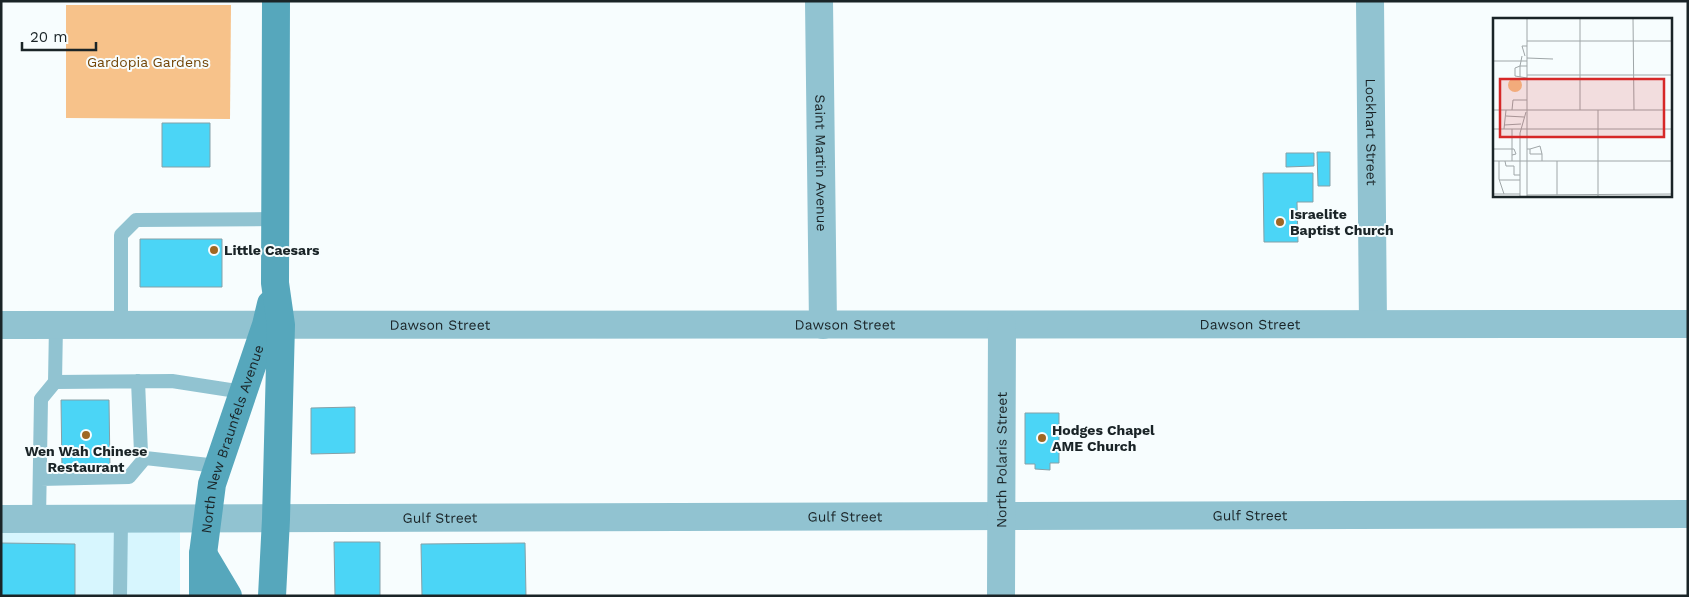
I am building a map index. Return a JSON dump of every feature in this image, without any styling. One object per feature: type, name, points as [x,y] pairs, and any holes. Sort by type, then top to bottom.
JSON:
[{"type":"main road","name":"North New Braunfels Avenue","points":[[272,596],[276,519],[273,325],[275,283],[276,1]]},
{"type":"main road","name":"North New Braunfels Avenue","points":[[203,596],[202,554],[212,484],[243,392],[273,325]]},
{"type":"main road","points":[[202,554],[228,596]]},
{"type":"street","name":"Saint Martin Avenue","points":[[820,1],[823,325]]},
{"type":"street","name":"Lockhart Street","points":[[1370,1],[1373,324]]},
{"type":"street","name":"Dawson Street","points":[[1,325],[1688,324]]},
{"type":"street","name":"North Polaris Street","points":[[1001,596],[1002,325]]},
{"type":"street","name":"Gulf Street","points":[[1,519],[206,520],[1688,514]]},
{"type":"lane","points":[[122,325],[121,235],[136,220],[275,218]]},
{"type":"lane","points":[[39,520],[41,399],[55,382],[56,325]]},
{"type":"lane","points":[[138,381],[142,453],[145,458]]},
{"type":"lane","points":[[55,382],[172,381],[243,392]]},
{"type":"lane","points":[[40,479],[129,477],[145,458]]},
{"type":"lane","points":[[145,458],[218,466]]},
{"type":"lane","points":[[120,596],[121,520]]},
{"type":"shaded area","points":[[180,528],[180,596],[1,596],[1,529]]},
{"type":"green space","name":"Gardopia Gardens","points":[[66,5],[231,5],[230,119],[66,118]]},
{"type":"building","points":[[162,123],[210,123],[210,167],[162,167]]},
{"type":"building","points":[[1317,152],[1330,152],[1330,186],[1318,186]]},
{"type":"building","points":[[1286,153],[1314,153],[1314,166],[1286,167]]},
{"type":"building","name":"Israelite Baptist Church","points":[[1263,173],[1313,173],[1313,202],[1297,202],[1298,242],[1264,242]]},
{"type":"building","points":[[140,239],[222,239],[222,287],[140,287]]},
{"type":"building","name":"Wen Wah Chinese Restaurant","points":[[61,400],[109,400],[110,469],[62,470]]},
{"type":"building","points":[[355,407],[355,453],[311,454],[311,408]]},
{"type":"building","name":"Hodges Chapel AME Church","points":[[1025,413],[1059,413],[1059,463],[1050,463],[1050,470],[1035,469],[1035,464],[1025,464]]},
{"type":"building","points":[[334,542],[380,542],[380,596],[335,596]]},
{"type":"building","points":[[1,543],[75,544],[75,596],[1,596]]},
{"type":"building","points":[[525,543],[526,596],[422,596],[421,544]]},
{"type":"place","name":"Israelite Baptist Church","points":[[1280,222]]},
{"type":"place","name":"Little Caesars","points":[[214,250]]},
{"type":"place","name":"Wen Wah Chinese Restaurant","points":[[86,435]]},
{"type":"place","name":"Hodges Chapel AME Church","points":[[1042,438]]}]
